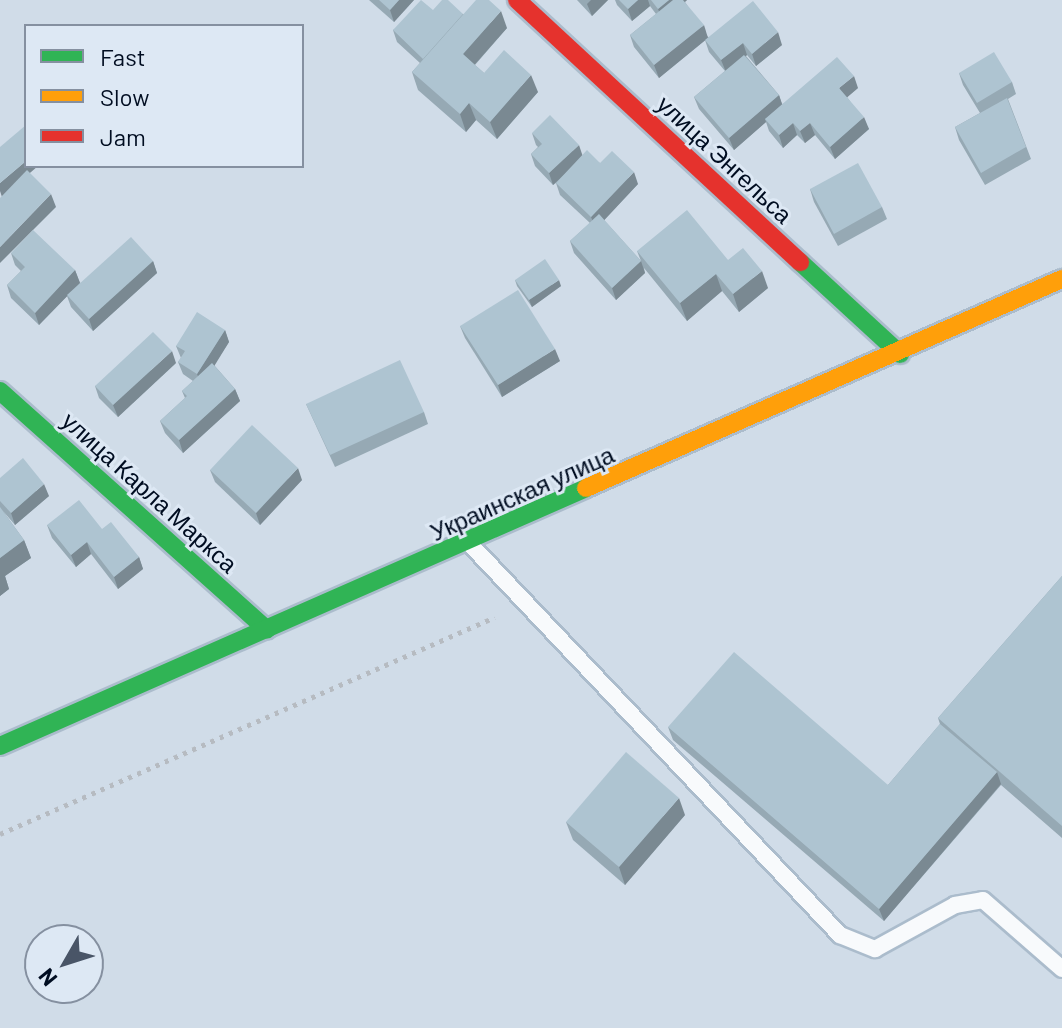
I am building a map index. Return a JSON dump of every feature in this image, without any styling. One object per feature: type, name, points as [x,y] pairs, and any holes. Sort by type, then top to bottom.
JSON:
[{"type":"street","name":"улица Энгельса","points":[[517,0],[900,354]]},
{"type":"street","name":"Украинская улица","points":[[0,746],[900,354],[1062,279]]},
{"type":"street","name":"улица Карла Маркса","points":[[0,391],[267,630]]},
{"type":"lane","points":[[468,542],[840,935],[875,949],[955,905],[983,900],[1062,969]]},
{"type":"path","points":[[0,834],[495,617]]},
{"type":"building","points":[[379,0],[399,0],[390,10]]},
{"type":"building","points":[[421,0],[433,10],[442,0],[448,0],[463,14],[423,59],[393,30]]},
{"type":"building","points":[[476,0],[489,0],[501,11],[463,54],[484,73],[504,50],[531,75],[490,122],[469,103],[460,114],[412,72]]},
{"type":"building","points":[[619,0],[638,0],[628,9]]},
{"type":"building","points":[[651,0],[669,0],[658,9]]},
{"type":"building","points":[[673,0],[683,0],[704,25],[654,65],[630,35]]},
{"type":"building","points":[[753,1],[778,32],[752,54],[743,43],[721,60],[705,40]]},
{"type":"building","points":[[994,52],[1012,82],[977,103],[959,73]]},
{"type":"building","points":[[744,55],[779,95],[729,138],[694,97]]},
{"type":"building","points":[[837,57],[854,76],[839,88],[864,117],[830,147],[810,123],[800,131],[793,123],[779,135],[765,119]]},
{"type":"building","points":[[1007,98],[1026,147],[981,173],[955,127]]},
{"type":"building","points":[[550,115],[579,145],[549,173],[531,154],[542,144],[532,133]]},
{"type":"building","points":[[24,127],[24,163],[0,183],[0,147]]},
{"type":"building","points":[[587,150],[600,163],[612,151],[634,172],[591,217],[556,183]]},
{"type":"building","points":[[858,163],[882,207],[834,234],[810,189]]},
{"type":"building","points":[[27,170],[51,194],[0,247],[0,198]]},
{"type":"building","points":[[687,210],[728,260],[743,248],[762,271],[733,294],[716,274],[680,303],[637,251]]},
{"type":"building","points":[[599,214],[641,261],[612,288],[570,241]]},
{"type":"building","points":[[33,230],[75,270],[35,313],[7,285],[25,267],[11,253]]},
{"type":"building","points":[[131,237],[153,261],[89,319],[67,295]]},
{"type":"building","points":[[545,259],[559,280],[529,300],[515,280]]},
{"type":"building","points":[[518,290],[555,349],[498,385],[460,326]]},
{"type":"building","points":[[197,312],[225,330],[197,374],[178,362],[185,351],[176,346]]},
{"type":"building","points":[[153,332],[172,351],[113,405],[95,386]]},
{"type":"building","points":[[400,360],[424,412],[330,455],[306,404]]},
{"type":"building","points":[[212,363],[235,389],[179,440],[160,421],[187,396],[182,391]]},
{"type":"building","points":[[252,425],[298,468],[256,513],[210,470]]},
{"type":"building","points":[[23,458],[44,484],[11,513],[0,501],[0,478]]},
{"type":"building","points":[[79,500],[102,529],[111,522],[139,557],[114,577],[87,542],[71,555],[47,525]]},
{"type":"building","points":[[0,507],[24,540],[0,558]]},
{"type":"building","points":[[1062,576],[1062,826],[938,718]]},
{"type":"building","points":[[734,652],[888,785],[940,724],[997,772],[879,909],[668,727]]},
{"type":"building","points":[[626,752],[679,798],[619,867],[566,822]]},
{"type":"traffic: fast","points":[[800,262],[900,354]]},
{"type":"traffic: fast","points":[[0,391],[267,630]]},
{"type":"traffic: fast","points":[[0,746],[586,488]]},
{"type":"traffic: slow","points":[[586,488],[1062,279]]},
{"type":"traffic: jam","points":[[517,0],[800,262]]}]
